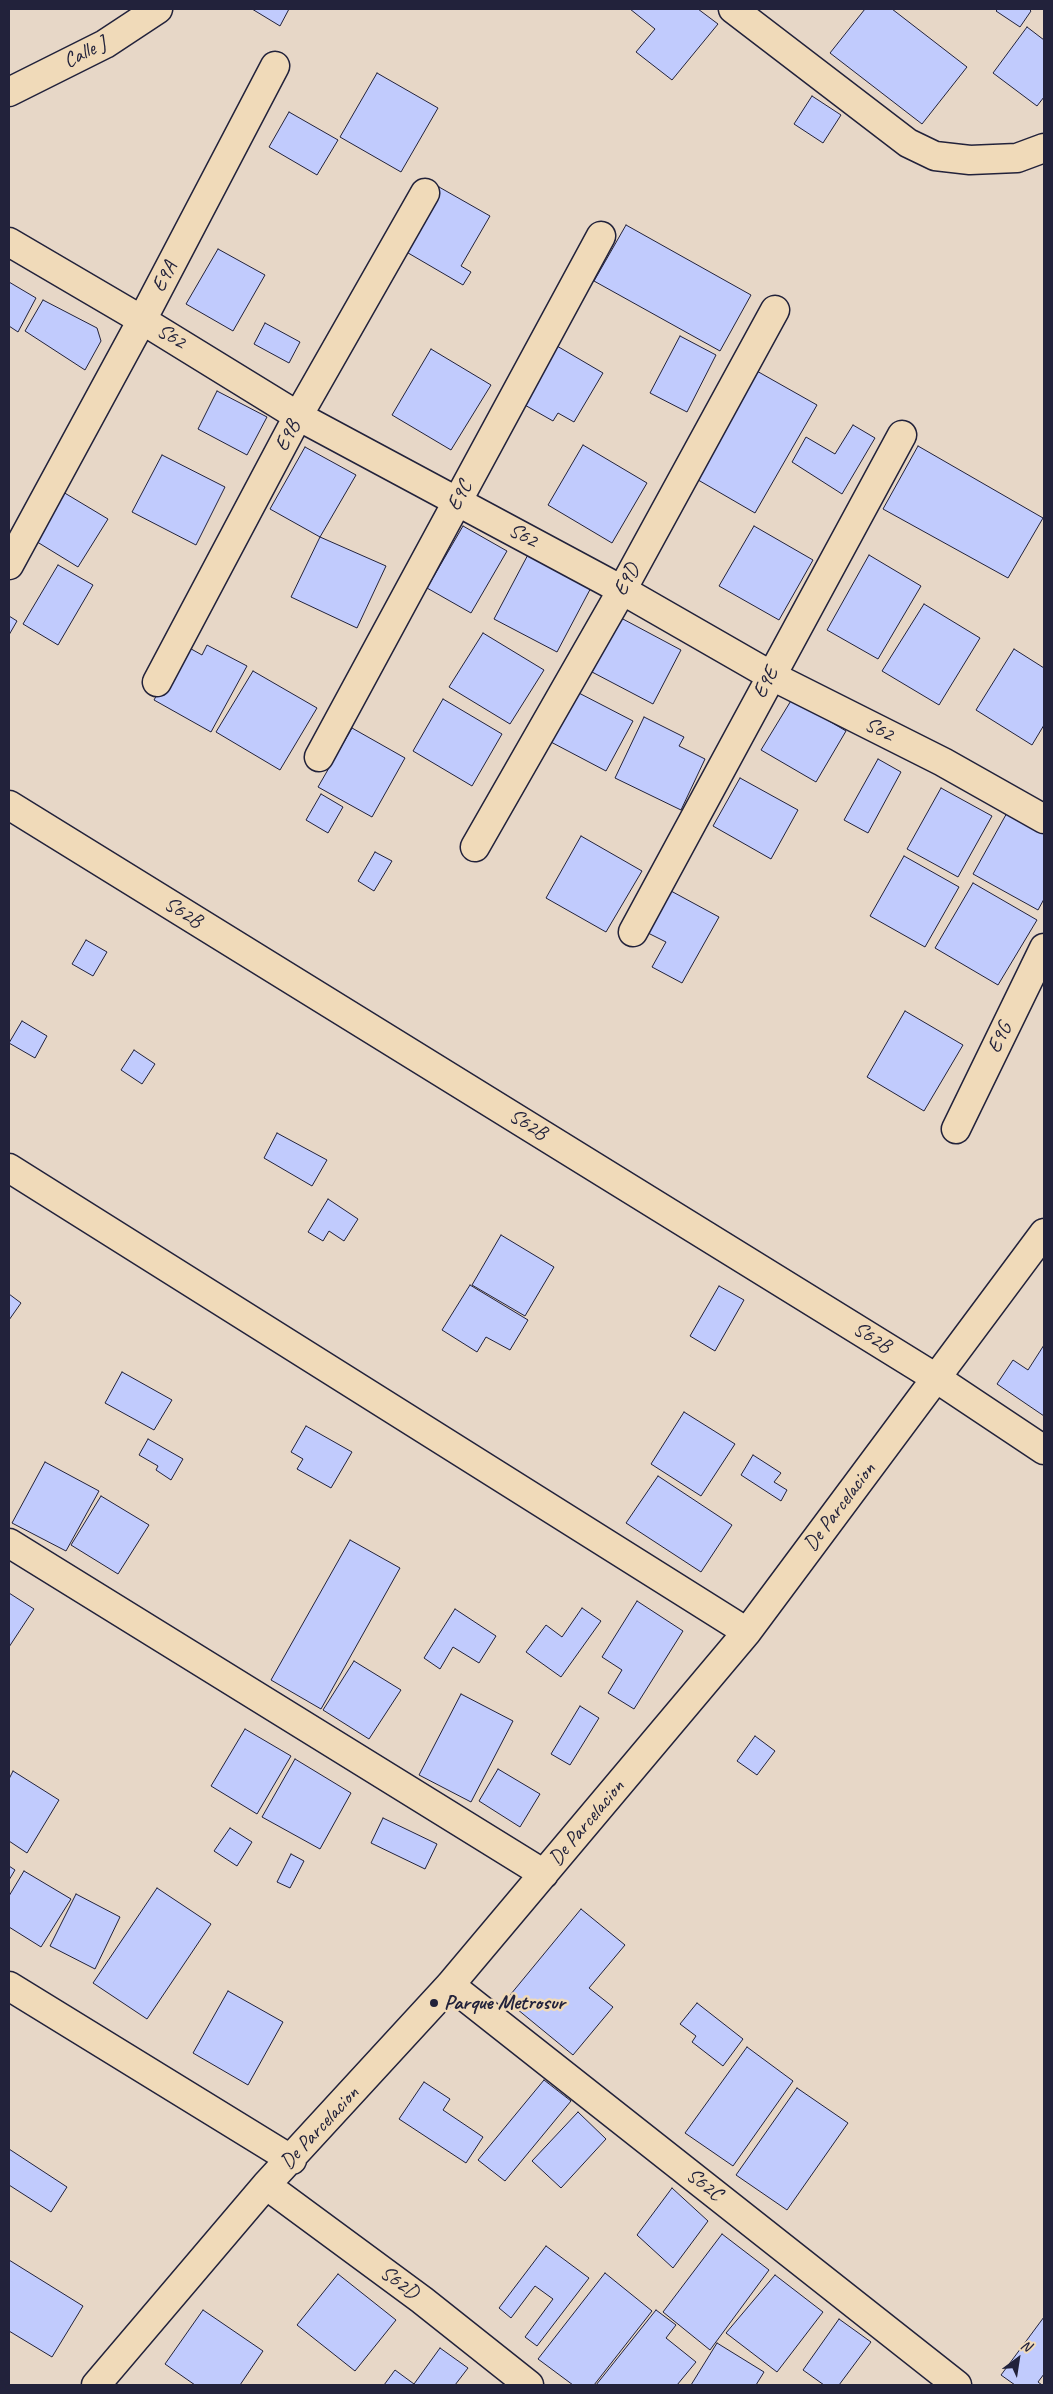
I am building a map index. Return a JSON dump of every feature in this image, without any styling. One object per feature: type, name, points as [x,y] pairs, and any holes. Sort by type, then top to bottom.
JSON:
[{"type":"street","name":"Calle J","points":[[9,92],[105,44],[158,9]]},
{"type":"street","points":[[733,9],[908,143],[935,156],[970,160],[1017,158],[1044,148]]},
{"type":"street","name":"E9A","points":[[9,566],[142,320],[275,66]]},
{"type":"street","name":"E9B","points":[[157,682],[298,416],[425,193]]},
{"type":"street","name":"E9C","points":[[319,757],[602,236]]},
{"type":"street","name":"S62","points":[[9,242],[142,320],[298,416],[622,590],[770,675],[943,762],[1044,820]]},
{"type":"street","name":"E9D","points":[[475,847],[622,590],[775,310]]},
{"type":"street","name":"E9E","points":[[633,932],[770,675],[902,435]]},
{"type":"street","name":"S62B","points":[[9,805],[936,1378],[1044,1450]]},
{"type":"street","name":"E9G","points":[[956,1128],[1044,948]]},
{"type":"street","points":[[9,1168],[747,1632]]},
{"type":"street","name":"De Parcelacion","points":[[96,2385],[266,2185],[292,2160],[450,1985],[747,1632],[1044,1233]]},
{"type":"street","points":[[9,1543],[544,1874]]},
{"type":"street","name":"S62C","points":[[450,1985],[957,2385]]},
{"type":"street","points":[[9,1986],[292,2160]]},
{"type":"street","name":"S62D","points":[[266,2185],[422,2300],[529,2385]]},
{"type":"building","points":[[252,9],[289,9],[280,26]]},
{"type":"building","points":[[630,9],[698,9],[718,24],[672,80],[636,52],[655,29]]},
{"type":"building","points":[[865,9],[892,9],[967,67],[922,124],[830,53]]},
{"type":"building","points":[[998,9],[1029,9],[1031,11],[1020,27],[996,11]]},
{"type":"building","points":[[1027,27],[1044,40],[1044,97],[1037,106],[993,73]]},
{"type":"building","points":[[377,73],[438,108],[401,172],[340,137]]},
{"type":"building","points":[[812,96],[841,115],[823,143],[794,124]]},
{"type":"building","points":[[289,112],[338,140],[317,175],[269,147]]},
{"type":"building","points":[[439,187],[490,216],[461,266],[471,272],[463,285],[403,250]]},
{"type":"building","points":[[626,225],[751,295],[720,351],[594,281]]},
{"type":"building","points":[[218,249],[265,275],[233,331],[186,304]]},
{"type":"building","points":[[9,282],[36,298],[18,332],[9,326]]},
{"type":"building","points":[[43,300],[97,328],[101,341],[85,370],[25,331]]},
{"type":"building","points":[[265,323],[300,342],[289,363],[254,344]]},
{"type":"building","points":[[680,336],[716,355],[687,412],[650,393]]},
{"type":"building","points":[[557,346],[603,373],[574,422],[558,413],[553,421],[523,404]]},
{"type":"building","points":[[431,349],[491,385],[451,450],[392,415]]},
{"type":"building","points":[[755,370],[817,405],[755,513],[693,477]]},
{"type":"building","points":[[217,391],[267,417],[247,455],[198,429]]},
{"type":"building","points":[[853,425],[875,438],[842,494],[792,462],[806,437],[835,454]]},
{"type":"building","points":[[583,445],[647,483],[612,543],[548,505]]},
{"type":"building","points":[[918,446],[1043,518],[1008,578],[883,509]]},
{"type":"building","points":[[305,447],[356,475],[320,537],[270,509]]},
{"type":"building","points":[[162,455],[225,487],[196,545],[132,512]]},
{"type":"building","points":[[63,492],[108,519],[78,567],[34,540]]},
{"type":"building","points":[[463,526],[507,551],[471,613],[427,588]]},
{"type":"building","points":[[754,526],[813,560],[779,620],[719,586]]},
{"type":"building","points":[[320,537],[386,566],[357,628],[291,597]]},
{"type":"building","points":[[531,549],[594,582],[557,652],[494,619]]},
{"type":"building","points":[[869,555],[921,586],[878,659],[827,630]]},
{"type":"building","points":[[58,565],[93,585],[58,645],[23,624]]},
{"type":"building","points":[[924,604],[980,638],[939,705],[882,671]]},
{"type":"building","points":[[9,616],[17,621],[9,635]]},
{"type":"building","points":[[621,618],[681,650],[653,704],[592,672]]},
{"type":"building","points":[[483,633],[544,670],[510,724],[449,687]]},
{"type":"building","points":[[184,645],[202,655],[207,645],[247,666],[211,732],[154,700]]},
{"type":"building","points":[[1014,649],[1044,668],[1044,725],[1032,745],[976,710]]},
{"type":"building","points":[[253,671],[317,708],[280,770],[216,732]]},
{"type":"building","points":[[575,691],[633,721],[606,771],[549,741]]},
{"type":"building","points":[[443,699],[502,734],[472,786],[413,751]]},
{"type":"building","points":[[792,699],[846,731],[816,782],[761,750]]},
{"type":"building","points":[[644,717],[684,737],[679,746],[705,759],[681,810],[615,778]]},
{"type":"building","points":[[352,728],[405,758],[372,817],[318,787]]},
{"type":"building","points":[[878,759],[901,772],[868,833],[844,820]]},
{"type":"building","points":[[740,778],[798,810],[771,859],[713,826]]},
{"type":"building","points":[[941,788],[992,816],[958,877],[907,849]]},
{"type":"building","points":[[321,794],[343,807],[328,833],[306,820]]},
{"type":"building","points":[[1008,811],[1044,830],[1044,899],[1038,910],[973,874]]},
{"type":"building","points":[[581,836],[642,871],[606,932],[546,898]]},
{"type":"building","points":[[375,852],[392,861],[374,891],[358,881]]},
{"type":"building","points":[[904,856],[959,887],[925,947],[870,916]]},
{"type":"building","points":[[973,883],[1037,920],[998,985],[935,948]]},
{"type":"building","points":[[671,891],[719,917],[682,983],[652,967],[666,942],[648,933]]},
{"type":"building","points":[[86,940],[107,952],[93,976],[72,964]]},
{"type":"building","points":[[905,1011],[963,1045],[924,1111],[867,1077]]},
{"type":"building","points":[[22,1021],[47,1036],[35,1058],[9,1043]]},
{"type":"building","points":[[134,1050],[155,1064],[142,1084],[121,1070]]},
{"type":"building","points":[[277,1133],[327,1160],[312,1186],[264,1158]]},
{"type":"building","points":[[328,1199],[358,1219],[344,1241],[329,1231],[323,1241],[308,1232]]},
{"type":"building","points":[[501,1235],[554,1267],[525,1316],[472,1285]]},
{"type":"building","points":[[470,1285],[528,1320],[510,1350],[486,1337],[477,1352],[442,1330]]},
{"type":"building","points":[[719,1286],[744,1300],[715,1351],[690,1336]]},
{"type":"building","points":[[9,1294],[21,1303],[9,1320]]},
{"type":"building","points":[[1044,1345],[1044,1416],[997,1384],[1013,1360],[1028,1370]]},
{"type":"building","points":[[122,1372],[172,1400],[154,1430],[105,1403]]},
{"type":"building","points":[[684,1412],[735,1444],[701,1496],[651,1464]]},
{"type":"building","points":[[306,1426],[352,1452],[331,1488],[297,1469],[303,1459],[291,1452]]},
{"type":"building","points":[[148,1439],[183,1459],[171,1480],[156,1470],[158,1466],[139,1455]]},
{"type":"building","points":[[753,1455],[781,1473],[774,1482],[787,1490],[781,1501],[741,1475]]},
{"type":"building","points":[[45,1462],[99,1491],[66,1551],[12,1523]]},
{"type":"building","points":[[658,1476],[732,1525],[701,1572],[626,1523]]},
{"type":"building","points":[[101,1496],[149,1525],[118,1574],[71,1545]]},
{"type":"building","points":[[350,1540],[400,1568],[321,1709],[271,1680]]},
{"type":"building","points":[[9,1593],[34,1609],[9,1647]]},
{"type":"building","points":[[637,1601],[683,1631],[634,1709],[608,1693],[622,1670],[602,1657]]},
{"type":"building","points":[[582,1608],[601,1621],[561,1677],[526,1652],[546,1625],[562,1637]]},
{"type":"building","points":[[455,1609],[496,1636],[479,1663],[453,1647],[440,1669],[424,1658]]},
{"type":"building","points":[[354,1661],[401,1690],[369,1739],[323,1710]]},
{"type":"building","points":[[461,1694],[513,1721],[471,1802],[419,1775]]},
{"type":"building","points":[[580,1706],[599,1718],[570,1765],[551,1754]]},
{"type":"building","points":[[245,1729],[291,1756],[257,1814],[211,1786]]},
{"type":"building","points":[[755,1736],[775,1751],[757,1775],[737,1761]]},
{"type":"building","points":[[295,1759],[351,1793],[320,1849],[262,1817]]},
{"type":"building","points":[[498,1769],[540,1794],[520,1827],[479,1801]]},
{"type":"building","points":[[13,1771],[59,1800],[27,1853],[9,1841],[9,1779]]},
{"type":"building","points":[[383,1818],[437,1844],[425,1869],[371,1843]]},
{"type":"building","points":[[230,1828],[252,1842],[237,1866],[214,1851]]},
{"type":"building","points":[[291,1854],[304,1861],[290,1888],[277,1882]]},
{"type":"building","points":[[9,1866],[15,1870],[9,1880]]},
{"type":"building","points":[[24,1871],[71,1899],[41,1947],[9,1927],[9,1896]]},
{"type":"building","points":[[157,1888],[211,1924],[147,2019],[93,1983]]},
{"type":"building","points":[[76,1894],[120,1917],[95,1969],[50,1946]]},
{"type":"building","points":[[581,1909],[625,1945],[589,1988],[613,2007],[573,2055],[506,2000]]},
{"type":"building","points":[[228,1991],[283,2022],[248,2085],[193,2053]]},
{"type":"building","points":[[697,2003],[743,2039],[723,2066],[692,2042],[696,2036],[680,2024]]},
{"type":"building","points":[[747,2047],[793,2081],[733,2166],[685,2133]]},
{"type":"building","points":[[544,2080],[571,2101],[505,2181],[478,2160]]},
{"type":"building","points":[[424,2082],[450,2099],[443,2110],[483,2137],[466,2163],[399,2119]]},
{"type":"building","points":[[797,2088],[848,2123],[787,2210],[736,2175]]},
{"type":"building","points":[[578,2112],[606,2139],[561,2188],[532,2161]]},
{"type":"building","points":[[9,2149],[67,2187],[51,2212],[9,2185]]},
{"type":"building","points":[[672,2188],[708,2221],[673,2268],[637,2235]]},
{"type":"building","points":[[722,2234],[769,2270],[710,2350],[663,2312]]},
{"type":"building","points":[[546,2246],[589,2278],[537,2346],[525,2337],[553,2299],[535,2286],[511,2318],[499,2308]]},
{"type":"building","points":[[9,2260],[83,2306],[52,2357],[9,2331]]},
{"type":"building","points":[[605,2273],[652,2311],[594,2385],[573,2385],[538,2359]]},
{"type":"building","points":[[338,2274],[396,2320],[355,2371],[297,2325]]},
{"type":"building","points":[[775,2275],[823,2312],[777,2372],[726,2333]]},
{"type":"building","points":[[203,2310],[263,2351],[240,2385],[195,2385],[165,2364]]},
{"type":"building","points":[[656,2310],[676,2325],[666,2338],[696,2362],[677,2385],[596,2385]]},
{"type":"building","points":[[1044,2317],[1044,2374],[1038,2382],[1042,2385],[1015,2385],[1001,2375]]},
{"type":"building","points":[[839,2319],[871,2342],[839,2385],[824,2385],[803,2370]]},
{"type":"building","points":[[717,2343],[764,2372],[756,2385],[691,2385]]},
{"type":"building","points":[[440,2348],[468,2368],[455,2385],[384,2385],[395,2370],[414,2384]]},
{"type":"place","name":"Parque Metrosur","points":[[434,2003]]}]
